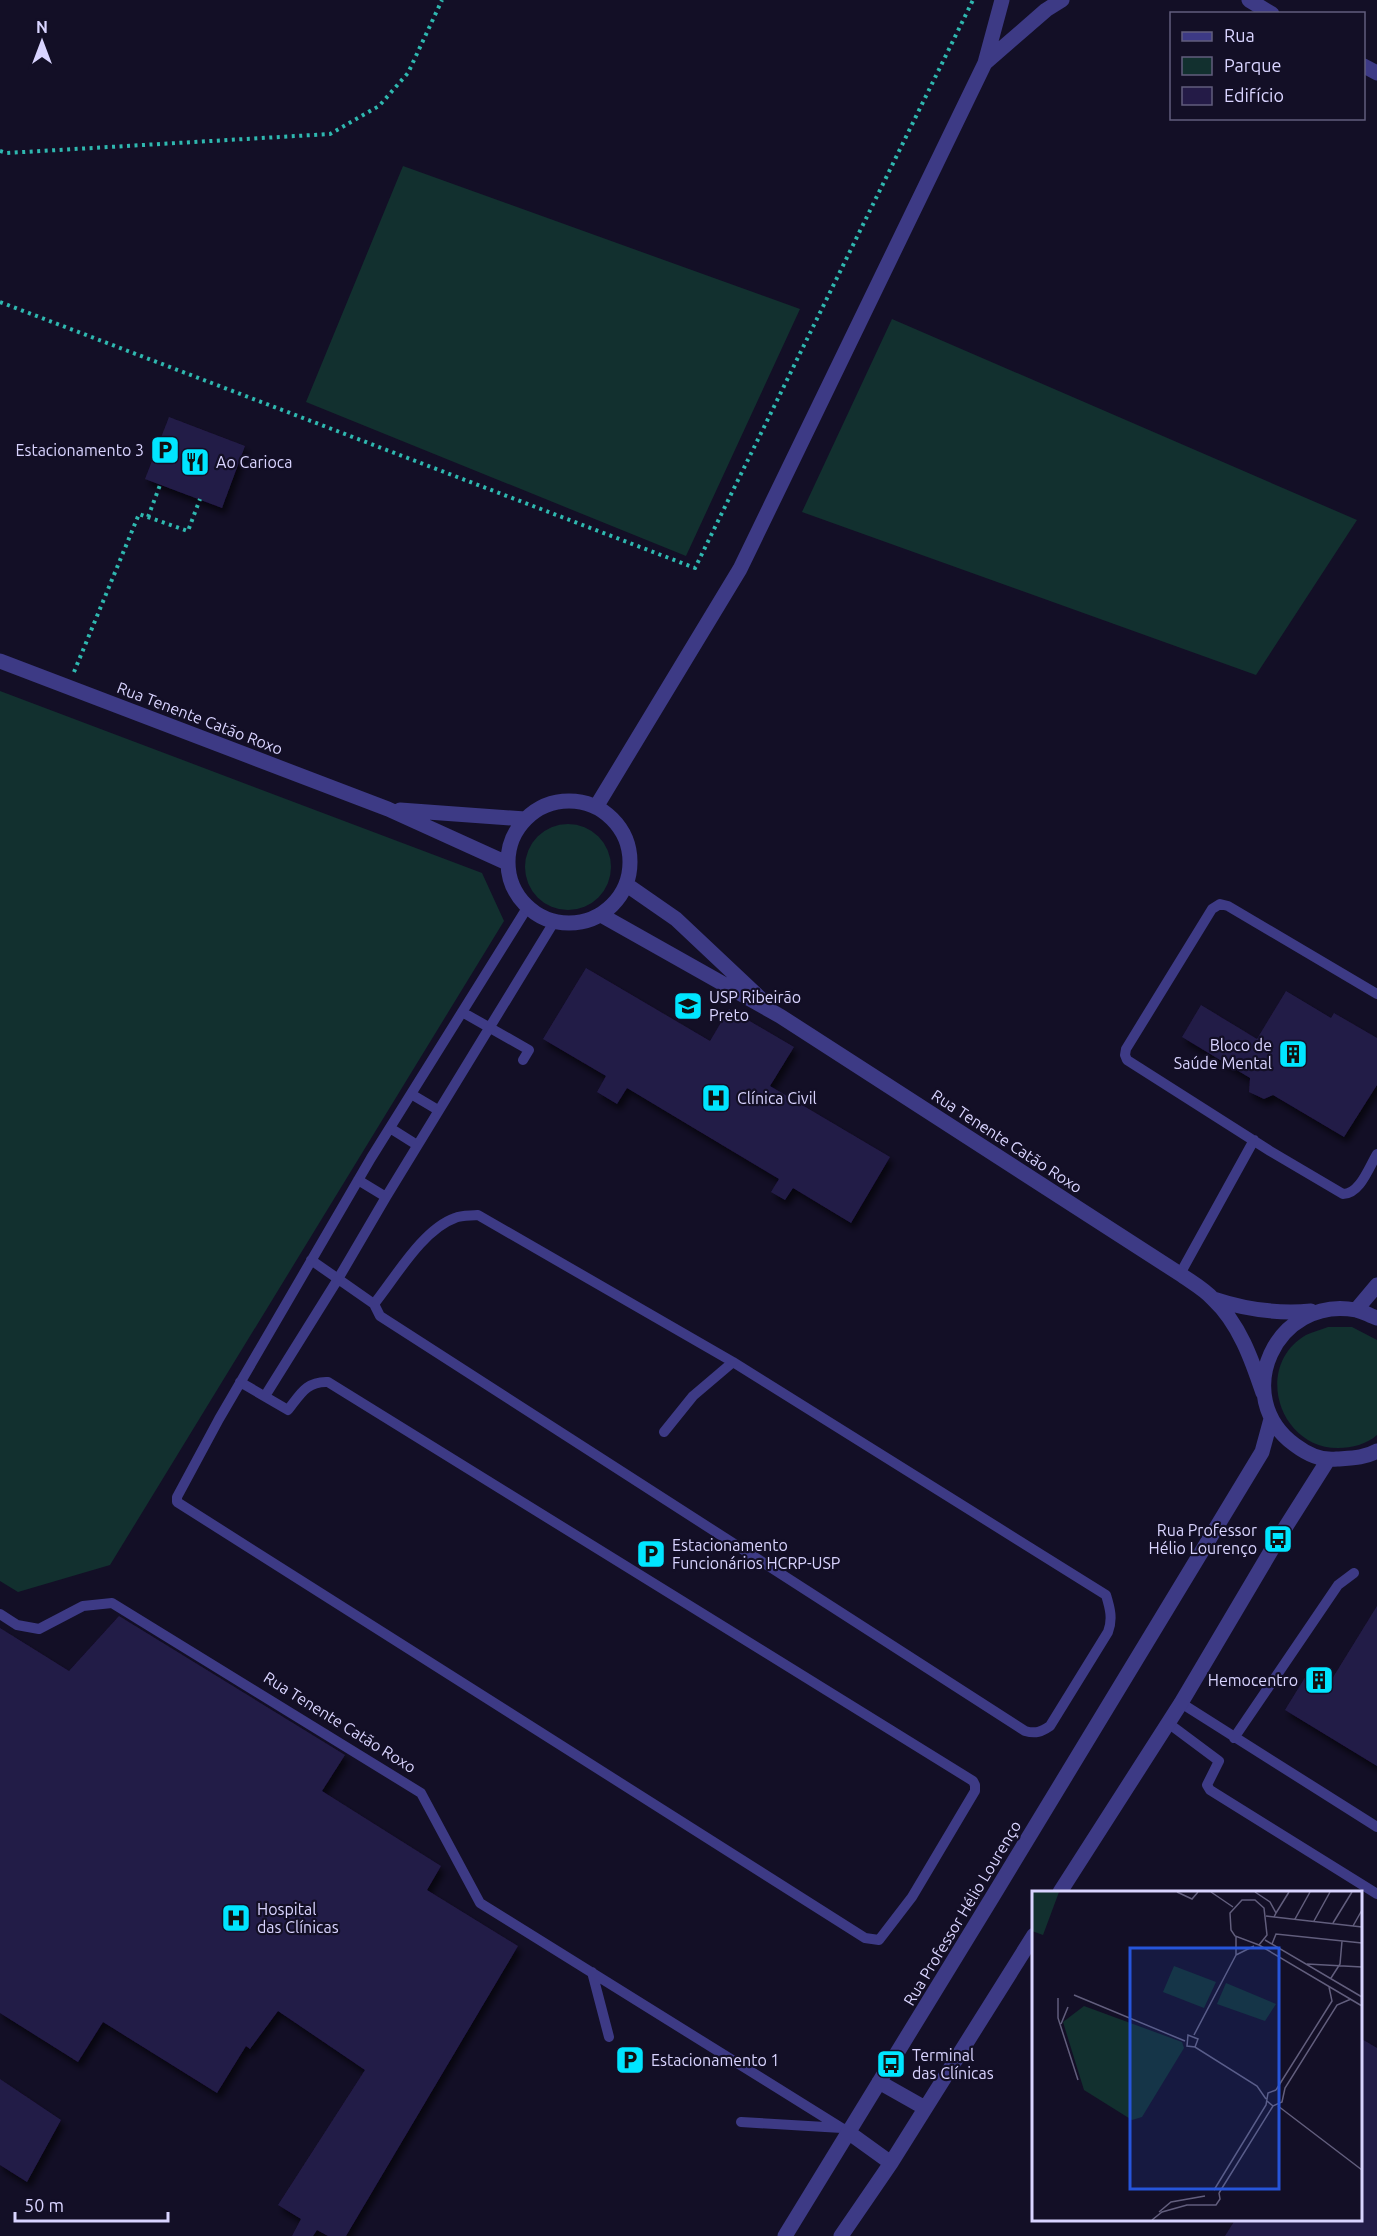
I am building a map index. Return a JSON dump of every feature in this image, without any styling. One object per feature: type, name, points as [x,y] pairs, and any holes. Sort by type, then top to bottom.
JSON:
[{"type":"street","points":[[596,807],[740,569],[985,63],[1002,0]]},
{"type":"street","points":[[985,63],[1046,10],[1062,0]]},
{"type":"street","points":[[1249,0],[1269,12]]},
{"type":"street","name":"Rua Tenente Catão Roxo","points":[[0,661],[388,809],[507,863]]},
{"type":"street","points":[[559,801],[578,801],[596,807],[615,821],[627,840],[631,863],[627,885],[616,902],[601,915],[586,922],[570,924],[554,922],[539,916],[527,908],[516,895],[509,879],[507,863],[512,839],[525,819],[540,808],[559,801]]},
{"type":"street","name":"Rua Tenente Catão Roxo","points":[[388,809],[525,819]]},
{"type":"street","name":"Rua Tenente Catão Roxo","points":[[627,885],[676,919],[780,1016]]},
{"type":"street","name":"Rua Tenente Catão Roxo","points":[[601,915],[780,1016],[1180,1274],[1214,1299],[1240,1308],[1267,1312],[1356,1310]]},
{"type":"street","points":[[1377,1285],[1356,1310],[1377,1318]]},
{"type":"street","name":"Rua Tenente Catão Roxo","points":[[1214,1299],[1235,1328],[1251,1359],[1271,1419]]},
{"type":"street","points":[[1263,1393],[1265,1366],[1277,1341],[1296,1322],[1321,1310]]},
{"type":"street","points":[[1271,1419],[1285,1438],[1305,1453],[1328,1460],[1374,1455]]},
{"type":"street","name":"Rua Professor Hélio Lourenço","points":[[785,2236],[845,2130],[879,2082],[1262,1452],[1271,1419]]},
{"type":"street","points":[[1061,1891],[1181,1702],[1328,1460]]},
{"type":"street","points":[[841,2236],[891,2163],[1032,1938]]},
{"type":"street","points":[[879,2082],[925,2108]]},
{"type":"street","points":[[845,2130],[891,2163]]},
{"type":"lane","points":[[1377,994],[1228,906],[1220,904],[1212,909],[1126,1049],[1125,1055],[1128,1060],[1343,1194],[1350,1194],[1357,1188],[1377,1154]]},
{"type":"lane","points":[[240,1382],[288,1410],[308,1386],[318,1382],[328,1382],[973,1780],[975,1791],[912,1897],[879,1940],[865,1938],[177,1502],[177,1497],[197,1458],[240,1382],[358,1180],[527,908]]},
{"type":"lane","points":[[265,1396],[554,922]]},
{"type":"lane","points":[[462,1012],[529,1050],[523,1060]]},
{"type":"lane","points":[[411,1094],[438,1110]]},
{"type":"lane","points":[[390,1128],[417,1145]]},
{"type":"lane","points":[[1180,1274],[1254,1140]]},
{"type":"lane","points":[[358,1180],[386,1197]]},
{"type":"lane","points":[[311,1260],[374,1304],[380,1316],[1025,1731],[1041,1732],[1050,1726],[1108,1632],[1111,1624],[1111,1610],[1106,1595],[733,1362],[478,1215],[456,1217],[441,1225],[410,1257],[374,1304]]},
{"type":"lane","points":[[664,1432],[693,1396],[733,1362]]},
{"type":"lane","points":[[1234,1738],[1338,1585],[1354,1573]]},
{"type":"lane","name":"Rua Tenente Catão Roxo","points":[[0,1614],[17,1625],[39,1629],[83,1606],[112,1603],[421,1793],[480,1903],[845,2130]]},
{"type":"lane","points":[[1181,1702],[1234,1738],[1377,1827]]},
{"type":"lane","points":[[1168,1723],[1219,1761],[1207,1785],[1210,1790],[1377,1894]]},
{"type":"lane","points":[[592,1972],[609,2037]]},
{"type":"lane","points":[[741,2122],[845,2130]]},
{"type":"path","points":[[0,151],[7,153],[330,134],[379,106],[408,73],[442,0]]},
{"type":"path","points":[[0,302],[695,568],[973,0]]},
{"type":"path","points":[[148,517],[160,484]]},
{"type":"path","points":[[68,687],[139,514],[188,531],[200,499]]},
{"type":"green space","points":[[403,166],[800,309],[686,556],[306,402]]},
{"type":"green space","points":[[892,319],[1357,520],[1256,675],[802,512]]},
{"type":"green space","points":[[0,691],[482,873],[504,921],[110,1565],[18,1592],[0,1581]]},
{"type":"green space","points":[[568,824],[585,827],[604,843],[608,850],[611,867],[608,884],[592,903],[585,907],[568,910],[551,907],[532,891],[528,884],[525,867],[528,850],[544,831],[551,827]]},
{"type":"green space","points":[[1328,1327],[1352,1327],[1377,1340],[1377,1435],[1369,1441],[1354,1446],[1338,1448],[1318,1444],[1301,1435],[1288,1420],[1280,1403],[1277,1384],[1280,1366],[1290,1349],[1306,1335]]},
{"type":"building","name":"Ao Carioca","points":[[169,417],[245,446],[222,508],[145,479]]},
{"type":"building","name":"Clínica Civil","points":[[586,968],[710,1041],[729,1009],[794,1047],[770,1086],[890,1157],[851,1223],[793,1188],[785,1200],[771,1192],[779,1179],[627,1088],[617,1104],[597,1092],[606,1076],[543,1039]]},
{"type":"building","name":"Bloco de Saúde Mental","points":[[1286,991],[1331,1018],[1334,1013],[1377,1038],[1377,1085],[1344,1137],[1273,1095],[1264,1099],[1249,1092],[1250,1078],[1182,1037],[1201,1005],[1257,1039]]},
{"type":"building","name":"Hemocentro","points":[[1377,1606],[1377,1766],[1285,1710],[1312,1666],[1332,1679]]},
{"type":"building","name":"Hospital das Clínicas","points":[[119,1616],[345,1755],[322,1791],[441,1866],[427,1890],[518,1946],[346,2236],[328,2236],[317,2230],[313,2236],[292,2236],[301,2219],[278,2205],[365,2070],[278,2011],[250,2049],[246,2046],[217,2093],[103,2022],[78,2062],[0,2013],[0,1628],[69,1671]]},
{"type":"building","points":[[1362,2039],[1377,2048],[1377,2236],[1225,2236],[1234,2221],[1362,2221]]},
{"type":"building","points":[[0,2079],[61,2120],[27,2182],[0,2165]]},
{"type":"place","name":"Estacionamento 3","points":[[165,450]]},
{"type":"place","name":"Ao Carioca","points":[[195,462]]},
{"type":"place","name":"USP Ribeirão Preto","points":[[688,1006]]},
{"type":"place","name":"Bloco de Saúde Mental","points":[[1293,1054]]},
{"type":"place","name":"Clínica Civil","points":[[716,1098]]},
{"type":"place","name":"Rua Professor Hélio Lourenço","points":[[1278,1539]]},
{"type":"place","name":"Estacionamento Funcionários HCRP-USP","points":[[651,1554]]},
{"type":"place","name":"Hemocentro","points":[[1319,1680]]},
{"type":"place","name":"Hospital das Clínicas","points":[[236,1918]]},
{"type":"place","name":"Estacionamento 1","points":[[630,2060]]},
{"type":"place","name":"Terminal das Clínicas","points":[[891,2064]]}]
